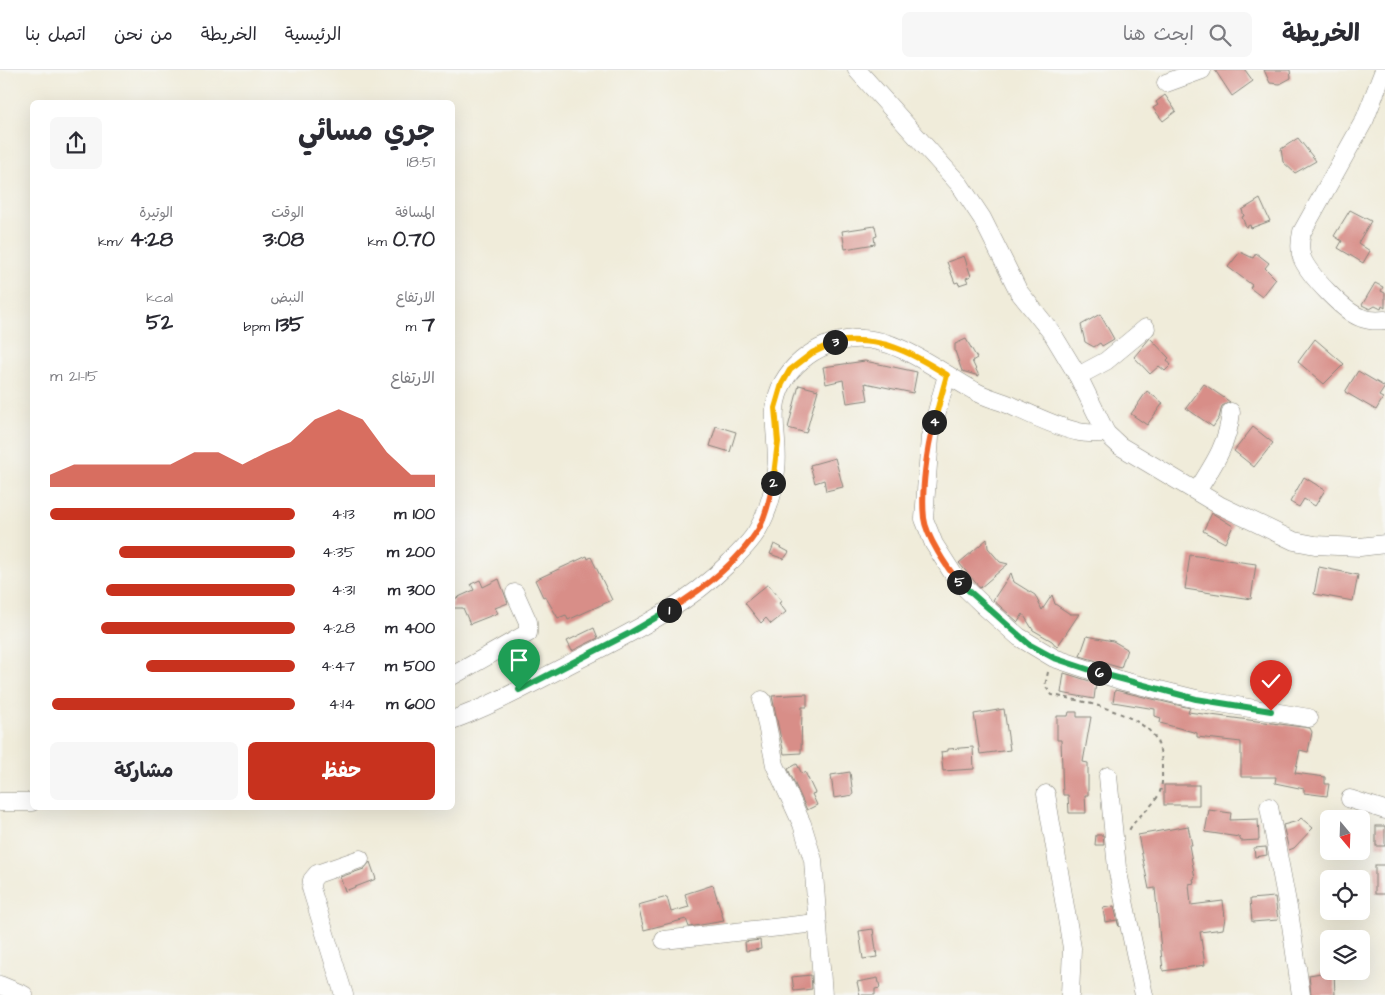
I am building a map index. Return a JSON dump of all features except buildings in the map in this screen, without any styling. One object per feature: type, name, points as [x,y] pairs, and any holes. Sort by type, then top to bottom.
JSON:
[{"type":"street","points":[[857,70],[960,185],[982,218],[1019,292],[1052,333],[1078,376],[1106,433],[1120,446],[1219,505],[1294,541],[1352,547],[1385,544]]},
{"type":"street","points":[[1166,83],[1202,70]]},
{"type":"street","points":[[1384,70],[1364,118],[1302,232],[1299,246],[1308,268],[1332,296],[1360,318],[1372,321],[1385,320]]},
{"type":"street","points":[[1078,376],[1106,361],[1146,328]]},
{"type":"street","points":[[455,719],[519,690],[654,619],[685,600],[717,575],[741,551],[758,530],[774,479],[778,442],[775,408],[782,384],[790,370],[830,342],[868,340],[915,355],[975,392],[1079,432],[1106,433]]},
{"type":"street","points":[[947,375],[930,437],[924,519],[934,544],[957,580],[985,607],[1019,637],[1054,658],[1123,681],[1196,699],[1309,718]]},
{"type":"street","points":[[1197,491],[1216,461],[1229,432],[1231,412]]},
{"type":"street","points":[[455,674],[528,633],[528,622],[515,593]]},
{"type":"street","points":[[762,700],[775,765],[809,845],[813,860],[816,923],[823,995]]},
{"type":"street","points":[[1108,776],[1117,868],[1144,995]]},
{"type":"street","points":[[1046,794],[1072,948],[1070,995]]},
{"type":"street","points":[[1350,799],[1385,810]]},
{"type":"street","points":[[0,802],[30,802]]},
{"type":"street","points":[[1269,807],[1290,918],[1301,995]]},
{"type":"street","points":[[344,995],[312,888],[312,880],[317,874],[360,859]]},
{"type":"street","points":[[664,940],[816,923]]},
{"type":"street","points":[[0,985],[24,995]]},
{"type":"route","points":[[519,690],[628,634],[685,600],[717,575],[741,551],[758,530],[768,504],[776,471],[778,442],[775,408],[782,384],[790,370],[812,353],[830,342],[855,339],[868,340],[915,355],[947,375],[930,437],[924,519],[934,544],[957,580],[985,607],[1019,637],[1054,658],[1123,681],[1196,699],[1271,711]]}]
